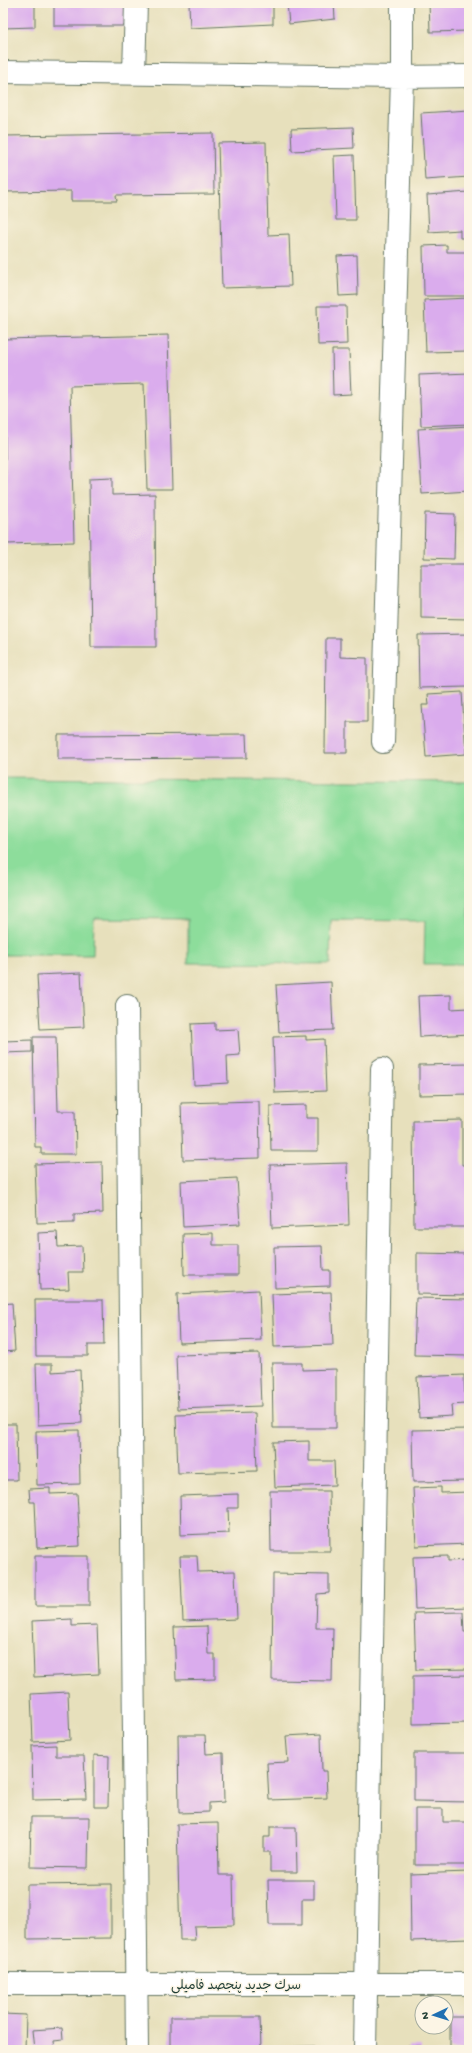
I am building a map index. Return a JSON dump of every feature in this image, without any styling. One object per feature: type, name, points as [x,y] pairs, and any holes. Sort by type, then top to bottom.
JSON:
[{"type":"street","points":[[134,73],[136,3]]},
{"type":"street","points":[[383,742],[402,77],[402,3]]},
{"type":"street","points":[[3,72],[402,77],[469,76]]},
{"type":"street","points":[[127,1006],[137,2050]]},
{"type":"street","points":[[365,2050],[382,1069]]},
{"type":"street","name":"سرك جدید پنجصد فامیلی","points":[[3,1984],[469,1984]]},
{"type":"green space","points":[[3,778],[469,782],[469,964],[424,964],[425,921],[331,920],[330,964],[188,963],[188,919],[94,918],[93,955],[3,955]]},
{"type":"building","points":[[3,3],[35,3],[35,27],[3,28]]},
{"type":"building","points":[[54,3],[128,3],[127,26],[54,26]]},
{"type":"building","points":[[189,3],[273,3],[273,24],[190,28]]},
{"type":"building","points":[[287,3],[334,3],[335,19],[289,24]]},
{"type":"building","points":[[429,3],[469,3],[469,31],[430,32]]},
{"type":"building","points":[[469,110],[469,177],[425,180],[421,113]]},
{"type":"building","points":[[353,127],[354,148],[292,151],[291,129]]},
{"type":"building","points":[[213,133],[214,194],[116,195],[117,201],[71,201],[71,191],[3,192],[3,136]]},
{"type":"building","points":[[266,142],[268,235],[289,234],[291,286],[222,288],[218,143]]},
{"type":"building","points":[[354,155],[356,220],[336,220],[334,156]]},
{"type":"building","points":[[469,192],[469,238],[460,238],[460,230],[429,232],[427,195]]},
{"type":"building","points":[[447,245],[447,252],[469,252],[469,296],[424,296],[423,246]]},
{"type":"building","points":[[357,255],[358,295],[339,296],[337,256]]},
{"type":"building","points":[[469,298],[469,351],[426,352],[424,300]]},
{"type":"building","points":[[317,306],[346,306],[347,344],[318,345]]},
{"type":"building","points":[[168,335],[172,489],[147,489],[144,384],[70,386],[74,542],[7,544],[3,339]]},
{"type":"building","points":[[332,350],[349,350],[351,394],[333,395]]},
{"type":"building","points":[[469,373],[469,424],[421,426],[419,375]]},
{"type":"building","points":[[469,426],[469,491],[422,494],[418,429]]},
{"type":"building","points":[[112,478],[112,495],[155,494],[156,647],[91,647],[89,479]]},
{"type":"building","points":[[425,513],[455,514],[454,559],[424,558]]},
{"type":"building","points":[[421,564],[469,564],[469,619],[421,618]]},
{"type":"building","points":[[469,634],[469,687],[419,688],[418,635]]},
{"type":"building","points":[[326,638],[340,638],[340,657],[367,658],[367,722],[347,722],[347,753],[325,753]]},
{"type":"building","points":[[462,692],[466,754],[426,757],[422,705],[429,705],[428,694]]},
{"type":"building","points":[[246,734],[247,758],[58,759],[58,735]]},
{"type":"building","points":[[81,973],[84,1027],[40,1029],[37,975]]},
{"type":"building","points":[[331,982],[333,1030],[279,1032],[276,985]]},
{"type":"building","points":[[451,995],[451,1009],[469,1008],[469,1034],[420,1037],[418,996]]},
{"type":"building","points":[[215,1023],[215,1030],[238,1029],[240,1055],[227,1056],[228,1083],[194,1085],[191,1024]]},
{"type":"building","points":[[306,1036],[306,1040],[324,1039],[326,1091],[275,1093],[273,1037]]},
{"type":"building","points":[[33,1037],[56,1037],[58,1111],[75,1111],[76,1154],[41,1154],[41,1147],[35,1147]]},
{"type":"building","points":[[32,1040],[32,1052],[3,1053],[3,1041]]},
{"type":"building","points":[[469,1064],[469,1094],[419,1095],[419,1065]]},
{"type":"building","points":[[259,1101],[260,1158],[183,1160],[181,1103]]},
{"type":"building","points":[[306,1105],[306,1118],[318,1118],[318,1151],[271,1151],[270,1106]]},
{"type":"building","points":[[462,1120],[462,1165],[469,1165],[469,1227],[414,1227],[413,1121]]},
{"type":"building","points":[[102,1162],[103,1213],[74,1214],[74,1222],[37,1223],[35,1164]]},
{"type":"building","points":[[347,1163],[349,1225],[272,1228],[270,1165]]},
{"type":"building","points":[[237,1178],[240,1224],[183,1227],[181,1181]]},
{"type":"building","points":[[57,1232],[58,1247],[82,1246],[83,1272],[68,1272],[69,1289],[40,1290],[38,1233]]},
{"type":"building","points":[[213,1233],[213,1245],[238,1245],[238,1275],[184,1275],[183,1234]]},
{"type":"building","points":[[322,1246],[323,1270],[330,1270],[330,1286],[275,1288],[274,1247]]},
{"type":"building","points":[[417,1253],[469,1254],[469,1295],[417,1294]]},
{"type":"building","points":[[259,1290],[261,1340],[179,1343],[177,1294]]},
{"type":"building","points":[[331,1292],[333,1345],[274,1347],[272,1294]]},
{"type":"building","points":[[416,1298],[469,1299],[469,1356],[414,1355]]},
{"type":"building","points":[[35,1300],[103,1300],[104,1345],[88,1345],[88,1356],[36,1356]]},
{"type":"building","points":[[12,1303],[15,1351],[3,1352],[3,1304]]},
{"type":"building","points":[[259,1353],[261,1406],[178,1409],[176,1355]]},
{"type":"building","points":[[272,1363],[302,1363],[302,1370],[336,1369],[336,1428],[273,1428]]},
{"type":"building","points":[[36,1364],[52,1364],[52,1372],[80,1370],[82,1423],[38,1425]]},
{"type":"building","points":[[464,1375],[465,1404],[451,1405],[452,1416],[419,1418],[417,1377]]},
{"type":"building","points":[[255,1413],[257,1471],[178,1473],[176,1415]]},
{"type":"building","points":[[3,1424],[16,1424],[17,1480],[3,1480]]},
{"type":"building","points":[[469,1429],[469,1481],[413,1482],[412,1430]]},
{"type":"building","points":[[79,1430],[80,1484],[37,1485],[36,1431]]},
{"type":"building","points":[[309,1441],[309,1461],[334,1461],[335,1485],[275,1487],[273,1442]]},
{"type":"building","points":[[441,1487],[441,1493],[469,1492],[469,1544],[416,1546],[413,1488]]},
{"type":"building","points":[[50,1488],[50,1494],[77,1493],[80,1546],[37,1548],[35,1502],[30,1502],[29,1489]]},
{"type":"building","points":[[270,1491],[329,1491],[330,1551],[271,1551]]},
{"type":"building","points":[[238,1494],[238,1508],[228,1508],[229,1533],[181,1535],[180,1496]]},
{"type":"building","points":[[35,1556],[89,1556],[89,1606],[35,1606]]},
{"type":"building","points":[[180,1556],[197,1556],[198,1572],[235,1571],[237,1619],[183,1621]]},
{"type":"building","points":[[448,1556],[448,1561],[469,1560],[469,1607],[415,1609],[413,1557]]},
{"type":"building","points":[[273,1574],[329,1575],[329,1593],[317,1594],[316,1628],[333,1628],[332,1681],[272,1680]]},
{"type":"building","points":[[463,1612],[464,1632],[469,1632],[469,1669],[416,1670],[414,1613]]},
{"type":"building","points":[[72,1619],[72,1626],[97,1625],[99,1674],[34,1677],[32,1621]]},
{"type":"building","points":[[207,1626],[208,1654],[215,1654],[215,1679],[176,1680],[174,1627]]},
{"type":"building","points":[[469,1675],[469,1723],[413,1724],[413,1676]]},
{"type":"building","points":[[68,1692],[70,1740],[33,1742],[31,1694]]},
{"type":"building","points":[[321,1734],[322,1771],[326,1771],[327,1798],[269,1800],[267,1763],[288,1762],[286,1736]]},
{"type":"building","points":[[178,1735],[205,1735],[206,1754],[223,1753],[224,1802],[209,1803],[209,1812],[179,1813]]},
{"type":"building","points":[[56,1745],[56,1756],[84,1756],[86,1799],[33,1800],[32,1746]]},
{"type":"building","points":[[414,1753],[469,1753],[469,1802],[414,1801]]},
{"type":"building","points":[[94,1755],[109,1756],[108,1807],[94,1807]]},
{"type":"building","points":[[415,1809],[443,1809],[443,1822],[469,1822],[469,1865],[415,1865]]},
{"type":"building","points":[[31,1817],[89,1817],[88,1868],[30,1867]]},
{"type":"building","points":[[218,1823],[219,1875],[233,1875],[234,1925],[194,1926],[195,1940],[180,1940],[177,1824]]},
{"type":"building","points":[[270,1827],[296,1827],[297,1872],[270,1872],[270,1852],[264,1852],[264,1837],[270,1837]]},
{"type":"building","points":[[469,1872],[469,1939],[411,1941],[410,1874]]},
{"type":"building","points":[[268,1880],[314,1880],[314,1899],[302,1899],[302,1925],[269,1925]]},
{"type":"building","points":[[111,1884],[111,1938],[27,1939],[27,1885]]},
{"type":"building","points":[[3,2014],[26,2015],[25,2050],[3,2050]]},
{"type":"building","points":[[170,2017],[260,2017],[261,2050],[170,2050]]},
{"type":"building","points":[[454,2017],[469,2017],[469,2050],[450,2050],[450,2035],[454,2035]]},
{"type":"building","points":[[62,2028],[63,2040],[54,2041],[55,2050],[34,2050],[32,2030]]},
{"type":"building","points":[[314,2046],[314,2050],[270,2050],[270,2047]]},
{"type":"building","points":[[408,2046],[421,2046],[421,2050],[408,2050]]}]
